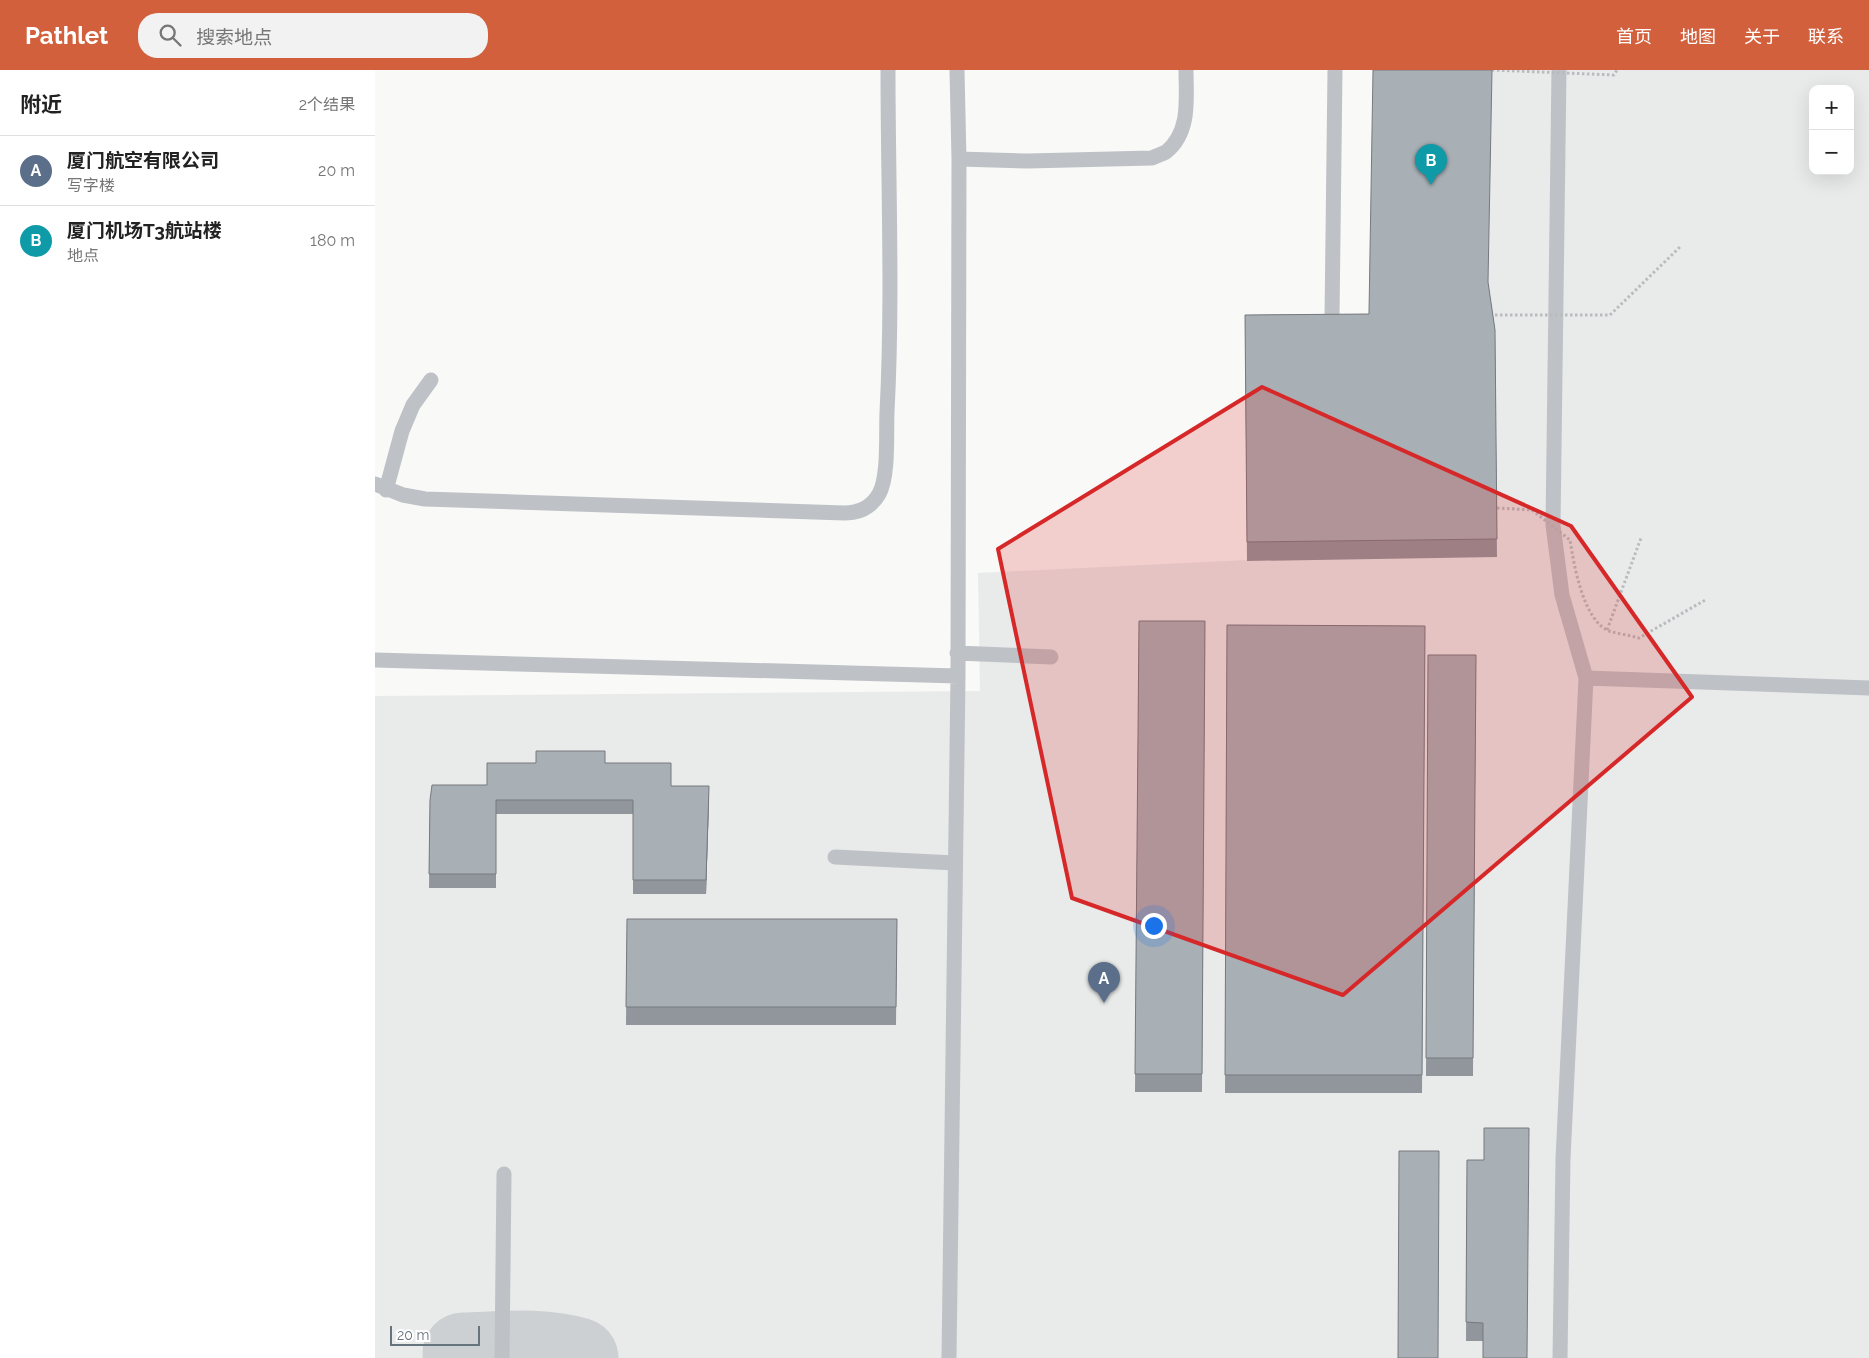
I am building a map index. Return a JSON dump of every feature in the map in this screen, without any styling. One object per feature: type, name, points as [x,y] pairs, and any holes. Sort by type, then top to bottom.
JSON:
[{"type":"lane","points":[[431,380],[413,406],[381,487],[403,495],[425,499],[844,513],[858,513],[867,508],[879,495],[885,473],[890,335],[888,70]]},
{"type":"lane","points":[[949,1358],[958,676],[959,159],[957,70]]},
{"type":"lane","points":[[959,159],[1058,160],[1151,158],[1159,155],[1166,152],[1182,129],[1186,117],[1186,70]]},
{"type":"lane","points":[[1332,318],[1335,70]]},
{"type":"lane","points":[[1559,70],[1553,525],[1562,595],[1585,678],[1563,1159],[1560,1358]]},
{"type":"lane","points":[[957,653],[1051,657]]},
{"type":"lane","points":[[375,660],[958,676]]},
{"type":"lane","points":[[1585,678],[1869,688]]},
{"type":"lane","points":[[835,857],[955,863]]},
{"type":"lane","points":[[503,1358],[504,1174]]},
{"type":"path","points":[[1492,70],[1614,75],[1617,70]]},
{"type":"path","points":[[1490,315],[1610,315],[1681,246]]},
{"type":"path","points":[[1497,508],[1532,510],[1570,540],[1577,581],[1591,614],[1607,630],[1639,638],[1707,599]]},
{"type":"path","points":[[1607,630],[1641,538]]},
{"type":"highlighted area","points":[[1262,387],[1571,526],[1692,697],[1343,995],[1072,898],[998,549]]},
{"type":"shaded area","points":[[1374,70],[1869,70],[1869,1358],[375,1358],[375,696],[980,691],[978,573],[1247,560],[1245,333],[1368,332]]},
{"type":"building","points":[[1373,70],[1492,70],[1488,282],[1495,330],[1497,539],[1247,542],[1245,315],[1369,314]]},
{"type":"building","points":[[1139,621],[1205,621],[1202,1074],[1135,1074]]},
{"type":"building","points":[[1227,625],[1425,626],[1422,1075],[1225,1075]]},
{"type":"building","points":[[1428,655],[1476,655],[1473,1058],[1426,1058]]},
{"type":"building","points":[[536,751],[605,751],[605,763],[671,763],[671,786],[709,786],[706,880],[633,880],[633,800],[496,800],[496,874],[429,874],[432,785],[487,785],[487,763],[536,763]]},
{"type":"building","points":[[627,919],[897,919],[896,1007],[626,1007]]},
{"type":"building","points":[[1484,1128],[1529,1128],[1527,1358],[1483,1358],[1483,1323],[1466,1322],[1467,1160],[1484,1160]]},
{"type":"building","points":[[1399,1151],[1439,1151],[1438,1358],[1398,1358]]},
{"type":"taxiway","points":[[463,1353],[535,1351],[578,1358]]},
{"type":"place","name":"厦门机场T3航站楼","points":[[1431,185]]},
{"type":"place","name":"厦门航空有限公司","points":[[1104,1003]]}]
